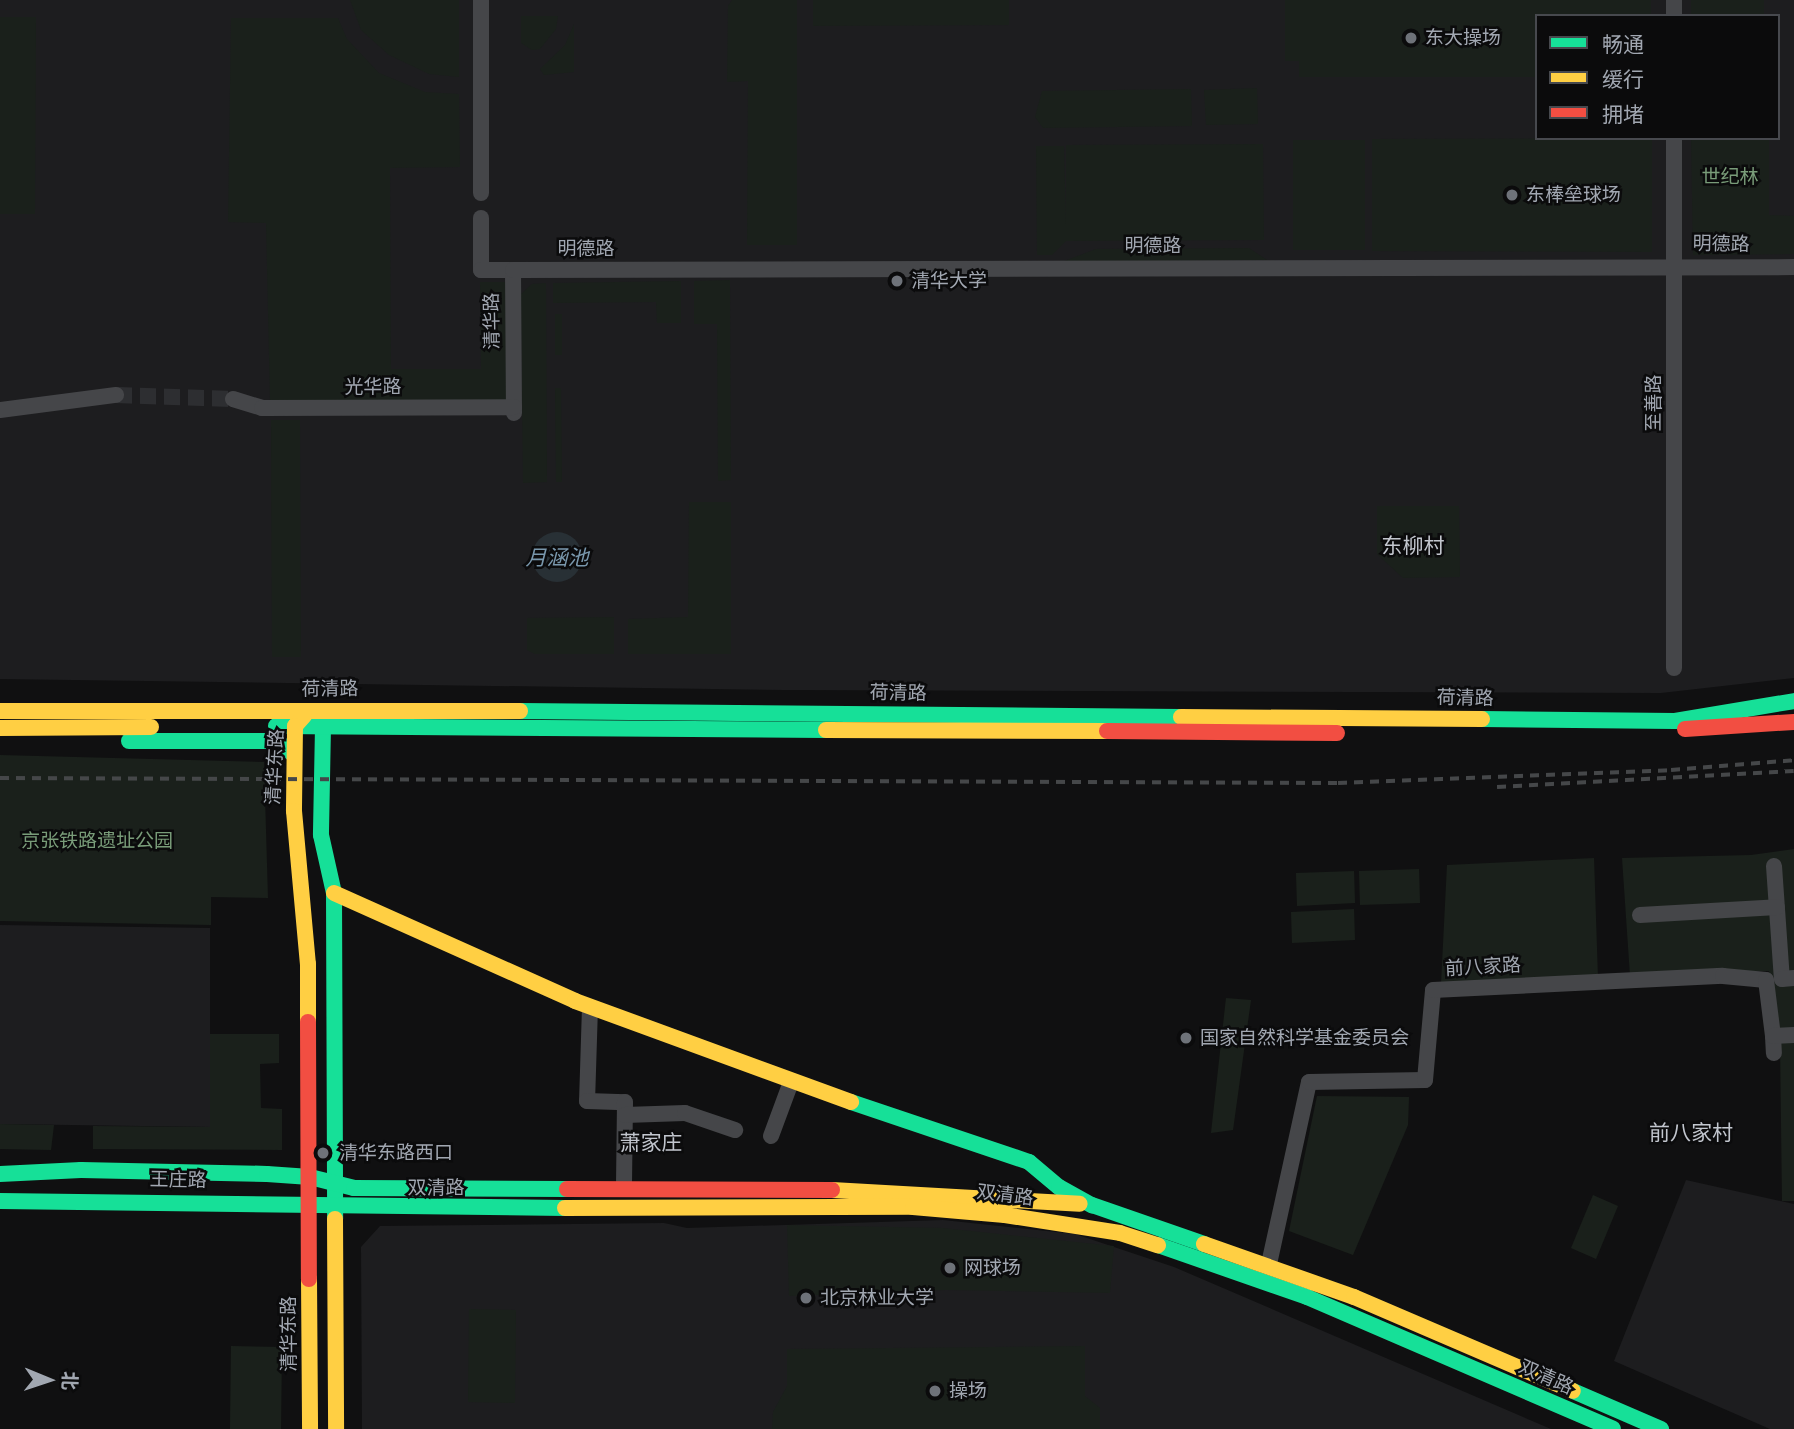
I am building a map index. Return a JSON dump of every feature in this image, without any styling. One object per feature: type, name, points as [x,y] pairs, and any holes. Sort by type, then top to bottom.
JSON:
[{"type":"main road","name":"荷清路","points":[[0,711],[310,710],[1675,721],[1794,701]]},
{"type":"main road","name":"清华东路","points":[[310,1429],[306,923],[295,850],[294,756],[295,726],[310,710],[323,727]]},
{"type":"main road","name":"荷清路","points":[[0,728],[295,726],[1664,735],[1675,730],[1794,722]]},
{"type":"main road","points":[[323,727],[321,835],[334,893],[336,1429]]},
{"type":"main road","points":[[0,737],[277,741],[294,756]]},
{"type":"main road","name":"双清路","points":[[334,893],[590,1007],[791,1082],[1029,1162],[1059,1187],[1092,1205],[1269,1264],[1661,1429]]},
{"type":"main road","name":"王庄路","points":[[0,1174],[81,1170],[310,1177],[337,1182]]},
{"type":"main road","name":"双清路","points":[[337,1182],[354,1188],[925,1192],[1092,1205]]},
{"type":"main road","name":"王庄路","points":[[0,1200],[310,1203],[354,1209]]},
{"type":"main road","name":"双清路","points":[[354,1209],[913,1207],[1120,1233],[1307,1297],[1613,1429]]},
{"type":"street","points":[[481,0],[481,193]]},
{"type":"street","name":"至善路","points":[[1674,668],[1675,140]]},
{"type":"street","name":"清华路","points":[[481,218],[481,270],[513,270],[514,410]]},
{"type":"street","name":"明德路","points":[[513,270],[1676,264],[1794,267]]},
{"type":"street","points":[[0,410],[116,396]]},
{"type":"street","name":"光华路","points":[[233,398],[262,408],[514,410]]},
{"type":"street","points":[[1774,866],[1782,979],[1794,978]]},
{"type":"street","points":[[1640,915],[1777,907]]},
{"type":"street","name":"前八家路","points":[[1269,1264],[1309,1082],[1425,1080],[1433,990],[1723,976],[1766,980],[1773,1036]]},
{"type":"street","points":[[590,1007],[587,1101],[625,1102],[624,1189]]},
{"type":"street","points":[[1774,1054],[1773,1036],[1794,1035]]},
{"type":"street","points":[[771,1136],[791,1082]]},
{"type":"street","points":[[625,1115],[685,1113],[735,1130]]},
{"type":"shaded area","name":"清华大学","points":[[0,0],[1794,0],[1794,678],[1661,693],[785,690],[0,679]]},
{"type":"shaded area","points":[[0,925],[210,928],[210,1127],[0,1124]]},
{"type":"shaded area","points":[[1686,1180],[1794,1204],[1794,1429],[1770,1429],[1614,1361]]},
{"type":"shaded area","name":"北京林业大学","points":[[943,1220],[1075,1234],[1174,1267],[1551,1429],[362,1429],[361,1247],[380,1226],[664,1223],[687,1228]]},
{"type":"green space","points":[[350,0],[459,0],[459,77],[429,74],[389,55],[361,30]]},
{"type":"green space","points":[[732,0],[797,0],[797,245],[747,245],[748,81],[727,82],[728,6]]},
{"type":"green space","points":[[813,0],[1009,0],[1009,25],[813,26]]},
{"type":"green space","name":"东大操场","points":[[1285,0],[1651,0],[1651,14],[1535,14],[1535,77],[1299,77],[1299,61],[1285,61]]},
{"type":"green space","points":[[1691,0],[1764,0],[1764,14],[1691,14]]},
{"type":"green space","points":[[521,16],[558,16],[556,29],[540,49],[532,50],[521,43]]},
{"type":"green space","points":[[0,17],[36,17],[35,214],[0,214]]},
{"type":"green space","points":[[231,18],[338,18],[347,39],[379,73],[425,92],[459,94],[460,167],[390,168],[391,369],[481,369],[480,282],[508,282],[509,400],[270,401],[266,223],[228,222]]},
{"type":"green space","points":[[574,24],[574,72],[544,75],[540,69],[565,45]]},
{"type":"green space","points":[[1257,88],[1258,124],[1206,125],[1204,90]]},
{"type":"green space","points":[[1191,89],[1192,126],[1043,128],[1035,117],[1042,91]]},
{"type":"green space","name":"东棒垒球场","points":[[1372,139],[1652,140],[1652,252],[1372,251]]},
{"type":"green space","points":[[1293,140],[1365,140],[1365,250],[1293,250]]},
{"type":"green space","name":"世纪林","points":[[1691,140],[1769,140],[1769,215],[1794,216],[1794,254],[1693,255]]},
{"type":"green space","points":[[1263,144],[1264,240],[1066,241],[1052,255],[1037,255],[1036,146],[1064,146],[1066,225],[1066,145]]},
{"type":"green space","points":[[1249,248],[1267,260],[1062,262],[1096,249]]},
{"type":"green space","points":[[730,280],[731,480],[718,481],[717,324],[694,324],[694,281]]},
{"type":"green space","points":[[681,281],[681,323],[657,323],[656,302],[553,303],[553,283]]},
{"type":"green space","points":[[546,283],[547,482],[523,483],[521,294],[532,284]]},
{"type":"green space","points":[[555,314],[562,314],[562,355],[555,355]]},
{"type":"green space","points":[[555,388],[561,388],[562,482],[556,482]]},
{"type":"green space","points":[[271,420],[300,420],[301,657],[272,657]]},
{"type":"green space","points":[[689,502],[731,502],[731,654],[628,654],[628,619],[688,617]]},
{"type":"green space","points":[[1377,506],[1459,506],[1460,577],[1403,578],[1377,554]]},
{"type":"green space","points":[[614,617],[614,654],[535,654],[527,650],[527,618]]},
{"type":"green space","name":"京张铁路遗址公园","points":[[0,755],[264,762],[268,898],[211,897],[211,925],[0,921]]},
{"type":"green space","points":[[1794,849],[1794,1030],[1775,1031],[1769,971],[1630,976],[1622,858],[1751,855]]},
{"type":"green space","points":[[1594,858],[1598,979],[1441,984],[1447,865]]},
{"type":"green space","points":[[1419,869],[1420,903],[1360,905],[1359,871]]},
{"type":"green space","points":[[1354,871],[1355,903],[1297,906],[1296,873]]},
{"type":"green space","points":[[1354,909],[1355,940],[1292,943],[1291,912]]},
{"type":"green space","points":[[1226,998],[1251,1000],[1233,1130],[1211,1133]]},
{"type":"green space","points":[[210,1034],[279,1034],[279,1063],[260,1064],[261,1108],[282,1109],[282,1150],[93,1149],[93,1126],[210,1127]]},
{"type":"green space","points":[[1780,1040],[1794,1040],[1794,1201],[1782,1201]]},
{"type":"green space","points":[[1317,1096],[1409,1097],[1408,1125],[1353,1255],[1289,1231]]},
{"type":"green space","points":[[0,1124],[54,1125],[51,1150],[0,1149]]},
{"type":"green space","points":[[1593,1195],[1618,1206],[1596,1259],[1571,1248]]},
{"type":"green space","name":"网球场","points":[[787,1225],[943,1228],[1114,1246],[1110,1293],[946,1290],[789,1296]]},
{"type":"green space","points":[[469,1309],[516,1310],[515,1403],[468,1402]]},
{"type":"green space","points":[[231,1346],[282,1347],[281,1429],[230,1429]]},
{"type":"green space","name":"操场","points":[[1085,1346],[1085,1396],[1100,1408],[1100,1429],[772,1429],[773,1412],[787,1386],[787,1349]]},
{"type":"water","name":"月涵池","points":[[557,532],[575,539],[582,557],[575,575],[557,582],[539,575],[532,557],[539,539]]},
{"type":"tunnel","points":[[116,395],[233,399]]},
{"type":"railway","points":[[0,778],[1338,783],[1671,770],[1794,760]]},
{"type":"railway","points":[[1497,787],[1794,771]]},
{"type":"traffic: fast","points":[[1482,719],[1675,721],[1794,701]]},
{"type":"traffic: fast","points":[[520,711],[1181,717]]},
{"type":"traffic: fast","points":[[314,716],[323,727],[321,835],[334,893],[335,1219]]},
{"type":"traffic: fast","points":[[276,726],[826,730]]},
{"type":"traffic: fast","points":[[129,741],[277,741],[292,753]]},
{"type":"traffic: fast","points":[[851,1102],[1029,1162],[1059,1187],[1092,1205],[1204,1244]]},
{"type":"traffic: fast","points":[[0,1174],[81,1170],[267,1174],[310,1177],[354,1188],[567,1189]]},
{"type":"traffic: fast","points":[[0,1201],[565,1208]]},
{"type":"traffic: fast","points":[[1158,1245],[1307,1297],[1613,1429]]},
{"type":"traffic: fast","points":[[1573,1391],[1661,1429]]},
{"type":"traffic: slow","points":[[0,711],[520,711]]},
{"type":"traffic: slow","points":[[304,716],[295,726],[294,811],[308,964],[308,1022]]},
{"type":"traffic: slow","points":[[1181,717],[1482,719]]},
{"type":"traffic: slow","points":[[0,728],[151,727]]},
{"type":"traffic: slow","points":[[826,730],[1107,731]]},
{"type":"traffic: slow","points":[[334,893],[575,1001],[851,1102]]},
{"type":"traffic: slow","points":[[832,1190],[1080,1204]]},
{"type":"traffic: slow","points":[[565,1208],[913,1207],[1005,1215],[1120,1233],[1158,1245]]},
{"type":"traffic: slow","points":[[335,1219],[336,1429]]},
{"type":"traffic: slow","points":[[1204,1244],[1354,1297],[1573,1391]]},
{"type":"traffic: slow","points":[[309,1279],[310,1429]]},
{"type":"traffic: jam","points":[[1685,729],[1794,722]]},
{"type":"traffic: jam","points":[[1107,731],[1337,733]]},
{"type":"traffic: jam","points":[[308,1022],[309,1279]]},
{"type":"traffic: jam","points":[[567,1189],[832,1190]]},
{"type":"place","name":"东大操场","points":[[1411,38]]},
{"type":"place","name":"东棒垒球场","points":[[1512,195]]},
{"type":"place","name":"清华大学","points":[[897,281]]},
{"type":"place","name":"国家自然科学基金委员会","points":[[1186,1038]]},
{"type":"place","name":"清华东路西口","points":[[323,1153]]},
{"type":"place","name":"网球场","points":[[950,1268]]},
{"type":"place","name":"北京林业大学","points":[[806,1298]]},
{"type":"place","name":"操场","points":[[935,1391]]},
{"type":"district","name":"东柳村","points":[[1413,545]]},
{"type":"district","name":"前八家村","points":[[1691,1132]]},
{"type":"district","name":"萧家庄","points":[[651,1142]]}]
